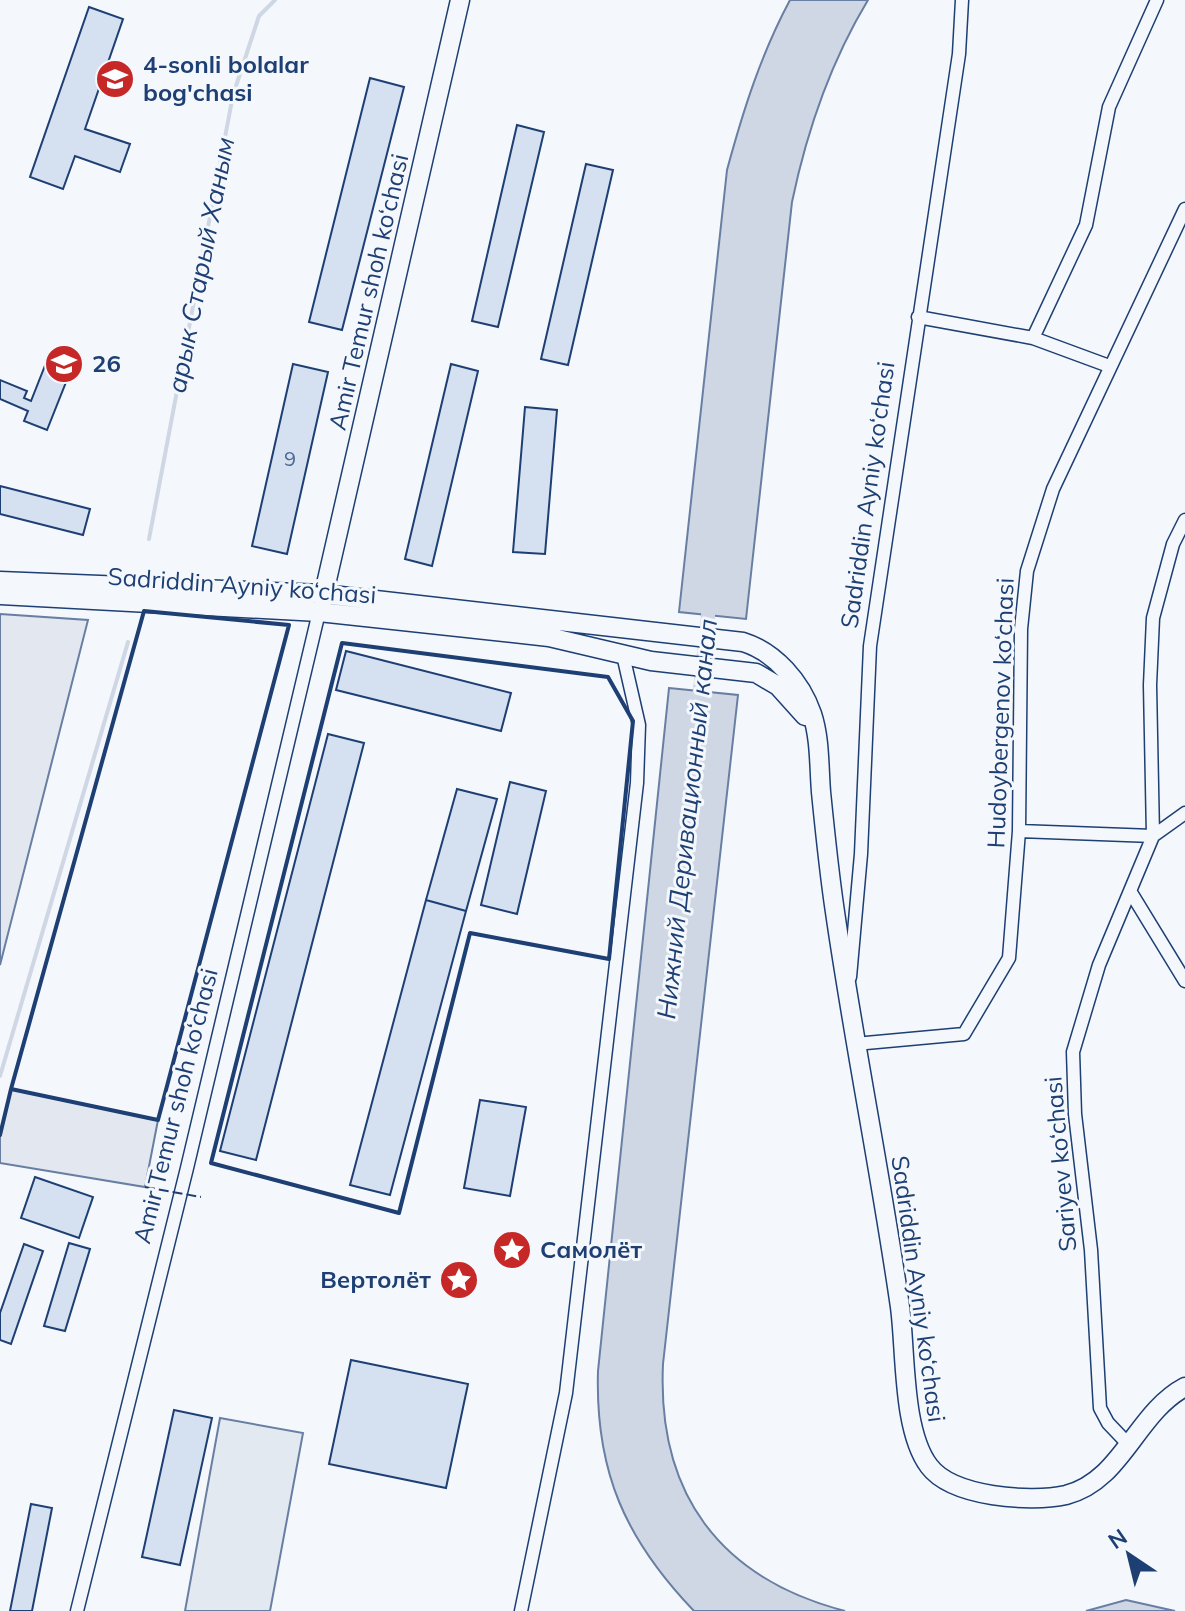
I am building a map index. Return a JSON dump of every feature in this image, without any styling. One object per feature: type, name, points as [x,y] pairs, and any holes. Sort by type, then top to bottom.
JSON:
[{"type":"main road","name":"Amir Temur shoh ko‘chasi","points":[[321,603],[460,0]]},
{"type":"main road","name":"Sadriddin Ayniy ko‘chasi","points":[[0,581],[321,603],[652,632],[743,642],[764,651],[795,683],[812,714],[826,846],[848,1001],[890,1239],[912,1418],[917,1443],[930,1467],[946,1482],[967,1490],[1058,1496],[1097,1481],[1164,1403],[1185,1387]]},
{"type":"main road","name":"Sadriddin Ayniy ko‘chasi","points":[[0,595],[321,603],[549,637],[651,661],[740,671],[764,676],[787,695],[806,719],[818,752]]},
{"type":"street","name":"Sadriddin Ayniy ko‘chasi","points":[[848,1001],[861,854],[870,646],[959,54],[962,0]]},
{"type":"street","points":[[1033,338],[1086,225],[1109,107],[1157,0]]},
{"type":"street","name":"Hudoybergenov ko‘chasi","points":[[855,1044],[964,1034],[1009,958],[1019,831],[1021,629],[1027,571],[1053,489],[1109,366],[1182,226],[1185,209]]},
{"type":"street","points":[[918,317],[1033,338],[1109,366]]},
{"type":"street","name":"Sariyev ko‘chasi","points":[[1129,1445],[1108,1423],[1100,1408],[1096,1309],[1075,1114],[1073,1052],[1099,965],[1153,836],[1150,685],[1153,618],[1173,544],[1185,520]]},
{"type":"street","name":"Amir Temur shoh ko‘chasi","points":[[77,1611],[191,1152],[321,603]]},
{"type":"street","points":[[521,1611],[566,1393],[637,783],[639,725],[623,655]]},
{"type":"street","points":[[1019,831],[1153,836],[1185,813]]},
{"type":"street","points":[[1130,891],[1185,981]]},
{"type":"shaded area","points":[[0,614],[88,620],[0,965]]},
{"type":"shaded area","points":[[11,1089],[158,1120],[145,1187],[0,1163],[0,1135]]},
{"type":"shaded area","points":[[220,1418],[303,1433],[270,1611],[185,1611]]},
{"type":"water","points":[[790,0],[868,0],[842,48],[821,98],[792,202],[746,619],[679,612],[727,170],[754,83]]},
{"type":"water","points":[[669,688],[738,695],[663,1364],[664,1410],[671,1452],[685,1490],[704,1524],[730,1552],[763,1577],[801,1596],[845,1611],[694,1611],[649,1557],[633,1530],[619,1502],[602,1441],[598,1371]]},
{"type":"water","points":[[1126,1600],[1175,1611],[1086,1611]]},
{"type":"building","points":[[89,7],[123,19],[85,129],[130,144],[120,172],[75,156],[63,189],[30,177]]},
{"type":"building","points":[[370,78],[404,87],[342,330],[309,322]]},
{"type":"building","points":[[517,125],[544,132],[498,327],[472,321]]},
{"type":"building","points":[[586,164],[613,170],[568,365],[541,359]]},
{"type":"building","points":[[48,358],[72,367],[47,430],[24,421],[28,411],[0,399],[0,380],[27,391],[24,398],[31,401]]},
{"type":"building","points":[[293,364],[328,372],[287,554],[252,546]]},
{"type":"building","points":[[451,364],[478,371],[432,566],[405,559]]},
{"type":"building","points":[[525,407],[557,410],[545,554],[513,552]]},
{"type":"building","points":[[0,486],[90,509],[83,535],[0,514]]},
{"type":"building","points":[[346,651],[511,693],[501,731],[336,690]]},
{"type":"building","points":[[328,734],[364,743],[256,1160],[220,1151]]},
{"type":"building","points":[[510,782],[546,791],[517,914],[481,905]]},
{"type":"building","points":[[457,789],[497,799],[466,911],[426,900]]},
{"type":"building","points":[[426,900],[466,911],[390,1195],[350,1185]]},
{"type":"building","points":[[480,1100],[526,1107],[510,1196],[464,1188]]},
{"type":"building","points":[[35,1177],[93,1197],[79,1238],[21,1218]]},
{"type":"building","points":[[69,1243],[90,1249],[65,1331],[44,1326]]},
{"type":"building","points":[[24,1244],[43,1251],[11,1344],[0,1340],[0,1313]]},
{"type":"building","points":[[351,1360],[468,1384],[446,1488],[329,1464]]},
{"type":"building","points":[[174,1410],[212,1418],[180,1565],[142,1557]]},
{"type":"building","points":[[31,1504],[52,1508],[32,1611],[10,1611]]},
{"type":"waterway","name":"арык Старый Ханым","points":[[149,539],[233,95],[259,16],[275,0]]},
{"type":"waterway","name":"Нижний Деривационный канал","points":[[698,708],[710,597]]},
{"type":"waterway","name":"арык Старый Ханым","points":[[0,1076],[128,642]]},
{"type":"fence","points":[[145,1187],[201,1197]]},
{"type":"wall","points":[[144,611],[289,625],[158,1120],[11,1089],[144,611]]},
{"type":"wall","points":[[342,643],[608,677],[633,721],[609,959],[470,933],[399,1213],[211,1163],[342,643]]},
{"type":"wall","points":[[0,1135],[11,1089]]},
{"type":"place","name":"4-sonli bolalar bog'chasi","points":[[115,79]]},
{"type":"place","name":"26","points":[[64,364]]},
{"type":"place","name":"Самолёт","points":[[512,1250]]},
{"type":"place","name":"Вертолёт","points":[[459,1280]]}]
